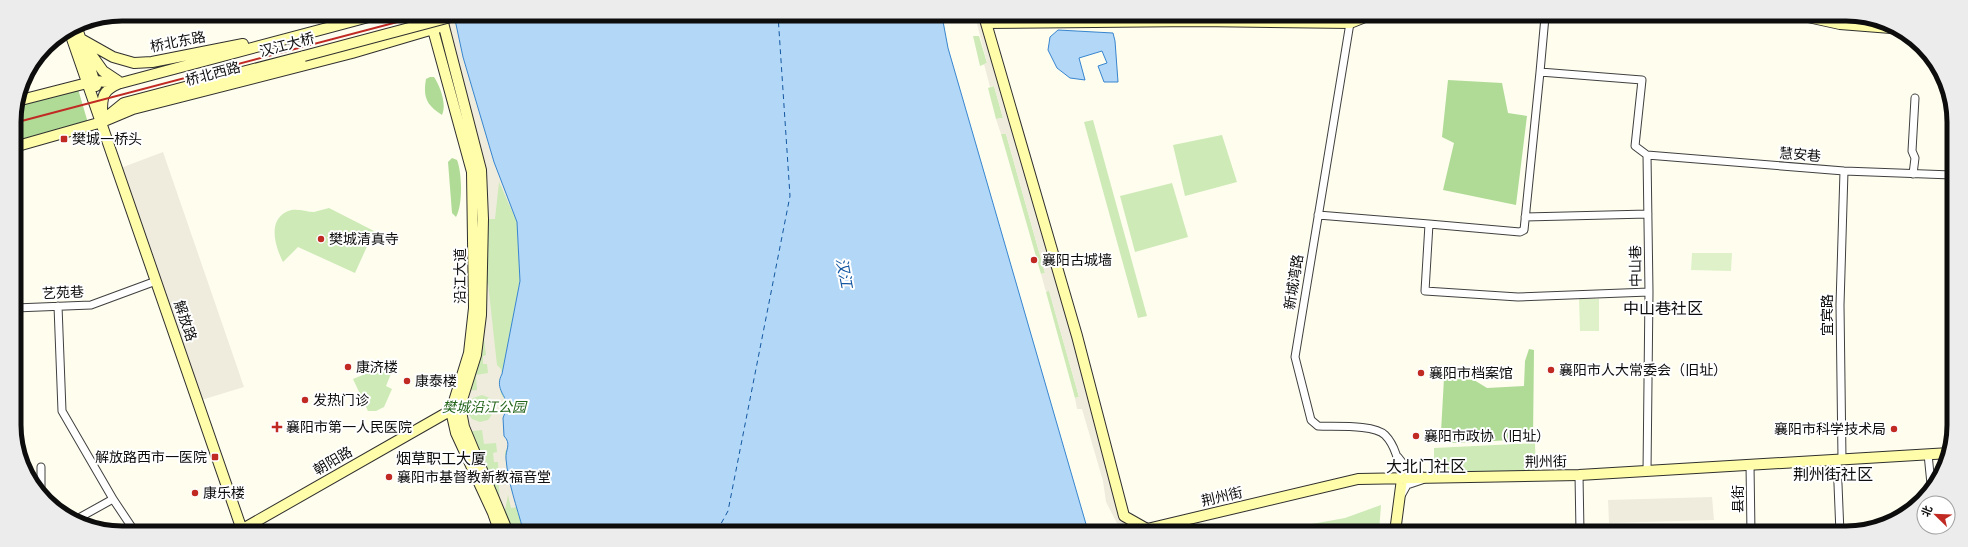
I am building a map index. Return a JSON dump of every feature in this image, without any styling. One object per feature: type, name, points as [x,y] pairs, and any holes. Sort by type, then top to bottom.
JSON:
[{"type":"street","name":"桥北东路","points":[[81,39],[113,57],[134,63],[152,62],[246,43],[327,21]]},
{"type":"street","name":"汉江大桥","points":[[91,82],[121,82],[350,21]]},
{"type":"street","name":"沿江大道","points":[[431,21],[472,172],[474,308],[469,353],[451,410],[456,433],[498,526]]},
{"type":"street","name":"汉江大桥","points":[[102,122],[124,103],[435,21]]},
{"type":"street","name":"沿江大道","points":[[443,21],[481,170],[483,219],[481,315],[476,355],[460,406],[464,427],[505,526]]},
{"type":"street","points":[[986,21],[1077,336],[1124,516],[1140,526]]},
{"type":"street","points":[[1198,21],[1350,23],[1355,21]]},
{"type":"street","points":[[1318,215],[1520,232],[1524,230],[1545,21]]},
{"type":"street","points":[[1824,21],[1840,24],[1880,27]]},
{"type":"street","name":"新城湾路","points":[[1350,23],[1295,357],[1311,420],[1318,426],[1373,428],[1385,435],[1396,454],[1402,479]]},
{"type":"street","name":"桥北西路","points":[[21,146],[102,122],[133,109],[352,53],[444,26]]},
{"type":"street","name":"解放路","points":[[78,31],[102,122],[241,526]]},
{"type":"street","name":"解放路","points":[[71,35],[91,82]]},
{"type":"street","points":[[81,39],[103,71],[110,77],[121,82]]},
{"type":"street","points":[[1540,72],[1642,80],[1635,146],[1647,155]]},
{"type":"street","points":[[23,100],[91,82]]},
{"type":"street","points":[[102,122],[102,98],[110,88],[121,82]]},
{"type":"street","points":[[1913,174],[1915,158],[1912,151],[1915,98]]},
{"type":"street","name":"慧安巷","points":[[1647,155],[1844,172],[1947,175]]},
{"type":"street","name":"中山巷","points":[[1647,155],[1649,292],[1647,471]]},
{"type":"street","name":"宜宾路","points":[[1840,526],[1840,305],[1844,172]]},
{"type":"street","points":[[1525,217],[1648,214]]},
{"type":"street","points":[[1429,224],[1425,291],[1518,297],[1649,292]]},
{"type":"street","name":"艺苑巷","points":[[21,308],[91,305],[156,281]]},
{"type":"street","points":[[58,306],[62,411],[130,526]]},
{"type":"street","name":"朝阳路","points":[[247,526],[460,406]]},
{"type":"street","name":"荆州街","points":[[1164,526],[1358,479],[1579,475],[1943,453]]},
{"type":"street","points":[[1396,454],[1408,470],[1428,478]]},
{"type":"street","points":[[1928,454],[1931,480]]},
{"type":"street","name":"县街","points":[[1750,465],[1751,526]]},
{"type":"street","points":[[41,467],[41,485]]},
{"type":"street","points":[[1579,475],[1580,526]]},
{"type":"street","points":[[1399,498],[1407,485],[1428,478]]},
{"type":"street","points":[[1396,526],[1402,479]]},
{"type":"street","points":[[81,517],[113,499]]},
{"type":"green space","name":"樊城沿江公园","points":[[455,21],[463,57],[494,162],[517,222],[520,281],[500,386],[506,406],[506,411],[503,418],[508,440],[508,477],[522,526],[505,526],[464,427],[483,219]]},
{"type":"green space","points":[[985,21],[1093,21],[1093,22],[986,23]]},
{"type":"green space","points":[[973,36],[979,36],[987,63],[980,66]]},
{"type":"green space","points":[[434,77],[442,95],[444,106],[442,115],[432,108],[427,100],[425,91],[426,79]]},
{"type":"green space","points":[[1448,80],[1502,83],[1508,113],[1527,116],[1516,205],[1443,190],[1454,143],[1442,137]]},
{"type":"green space","points":[[994,86],[1003,118],[996,119],[988,88]]},
{"type":"green space","points":[[78,89],[88,123],[21,145],[21,115],[23,100]]},
{"type":"green space","points":[[1093,120],[1147,316],[1138,318],[1084,122]]},
{"type":"green space","points":[[1001,134],[1006,134],[1045,273],[1041,274]]},
{"type":"green space","points":[[1222,135],[1237,182],[1185,196],[1173,145]]},
{"type":"green space","points":[[452,158],[457,160],[461,180],[460,205],[456,217],[452,213],[448,162]]},
{"type":"green space","points":[[1172,183],[1188,237],[1135,252],[1120,196]]},
{"type":"green space","points":[[329,208],[374,231],[355,273],[298,247],[283,262],[278,250],[275,236],[275,229],[280,216],[293,210],[314,212]]},
{"type":"green space","points":[[1692,253],[1732,253],[1731,271],[1691,270]]},
{"type":"green space","points":[[1049,290],[1079,397],[1075,398],[1046,292]]},
{"type":"green space","points":[[1579,299],[1599,299],[1599,331],[1580,331]]},
{"type":"green space","points":[[1529,349],[1534,350],[1533,439],[1454,443],[1443,440],[1441,432],[1444,378],[1474,380],[1487,388],[1524,386],[1525,361]]},
{"type":"green space","points":[[392,363],[392,371],[386,386],[392,389],[384,407],[376,411],[368,411],[353,379]]},
{"type":"green space","points":[[1535,443],[1536,476],[1434,478],[1434,448]]},
{"type":"green space","points":[[1381,505],[1379,526],[1300,526],[1345,518]]},
{"type":"shaded area","points":[[449,21],[455,21],[463,57],[494,162],[517,222],[499,182],[495,219],[483,219],[481,170],[444,28]]},
{"type":"shaded area","points":[[976,21],[985,21],[1124,516],[1140,526],[1118,526],[1106,502],[1103,481],[1082,409],[1077,409],[1075,398],[1079,397],[1049,291],[1046,292],[1041,274],[1045,273],[1006,134],[1001,134],[996,119],[1003,118],[994,86],[990,87],[984,64],[987,63]]},
{"type":"shaded area","points":[[163,152],[244,387],[198,401],[118,169]]},
{"type":"shaded area","points":[[488,283],[497,365],[501,369],[502,374],[499,380],[501,394],[508,405],[503,418],[509,446],[505,452],[508,477],[517,507],[511,508],[508,495],[503,520],[500,511],[498,462],[494,462],[493,453],[497,452],[496,443],[484,444],[482,430],[466,432],[464,427],[465,391],[477,390],[476,375],[488,373],[487,364],[483,364],[483,356],[486,355],[481,315],[486,285]],"holes":[[[482,395],[490,398],[495,410],[488,420],[480,422],[472,419],[469,415],[468,406],[473,398]]]},
{"type":"shaded area","points":[[1712,497],[1714,520],[1609,523],[1608,500]]},
{"type":"water","name":"汉江","points":[[455,21],[943,21],[948,48],[1087,526],[522,526],[507,468],[506,456],[508,442],[504,436],[503,418],[508,405],[499,383],[520,281],[517,222],[494,162],[463,57]]},
{"type":"water","points":[[1058,30],[1113,33],[1118,82],[1104,82],[1098,66],[1107,63],[1102,51],[1079,58],[1085,80],[1070,78],[1057,68],[1048,50],[1050,37]]},
{"type":"ferry route","points":[[720,526],[728,511],[790,196],[778,21]]},
{"type":"railway","points":[[21,121],[401,21]]},
{"type":"place","name":"樊城一桥头","points":[[64,139]]},
{"type":"place","name":"樊城清真寺","points":[[321,239]]},
{"type":"place","name":"襄阳古城墙","points":[[1034,260]]},
{"type":"place","name":"康济楼","points":[[348,367]]},
{"type":"place","name":"襄阳市人大常委会（旧址）","points":[[1551,370]]},
{"type":"place","name":"襄阳市档案馆","points":[[1421,373]]},
{"type":"place","name":"康泰楼","points":[[407,381]]},
{"type":"place","name":"发热门诊","points":[[305,400]]},
{"type":"place","name":"襄阳市第一人民医院","points":[[277,427]]},
{"type":"place","name":"襄阳市科学技术局","points":[[1894,429]]},
{"type":"place","name":"襄阳市政协（旧址）","points":[[1416,436]]},
{"type":"place","name":"解放路西市一医院","points":[[215,457]]},
{"type":"place","name":"襄阳市基督教新教福音堂","points":[[389,477]]},
{"type":"place","name":"康乐楼","points":[[195,493]]},
{"type":"district","name":"中山巷社区","points":[[1663,308]]},
{"type":"district","name":"烟草职工大厦","points":[[441,459]]},
{"type":"district","name":"大北门社区","points":[[1426,466]]},
{"type":"district","name":"荆州街社区","points":[[1833,474]]}]
